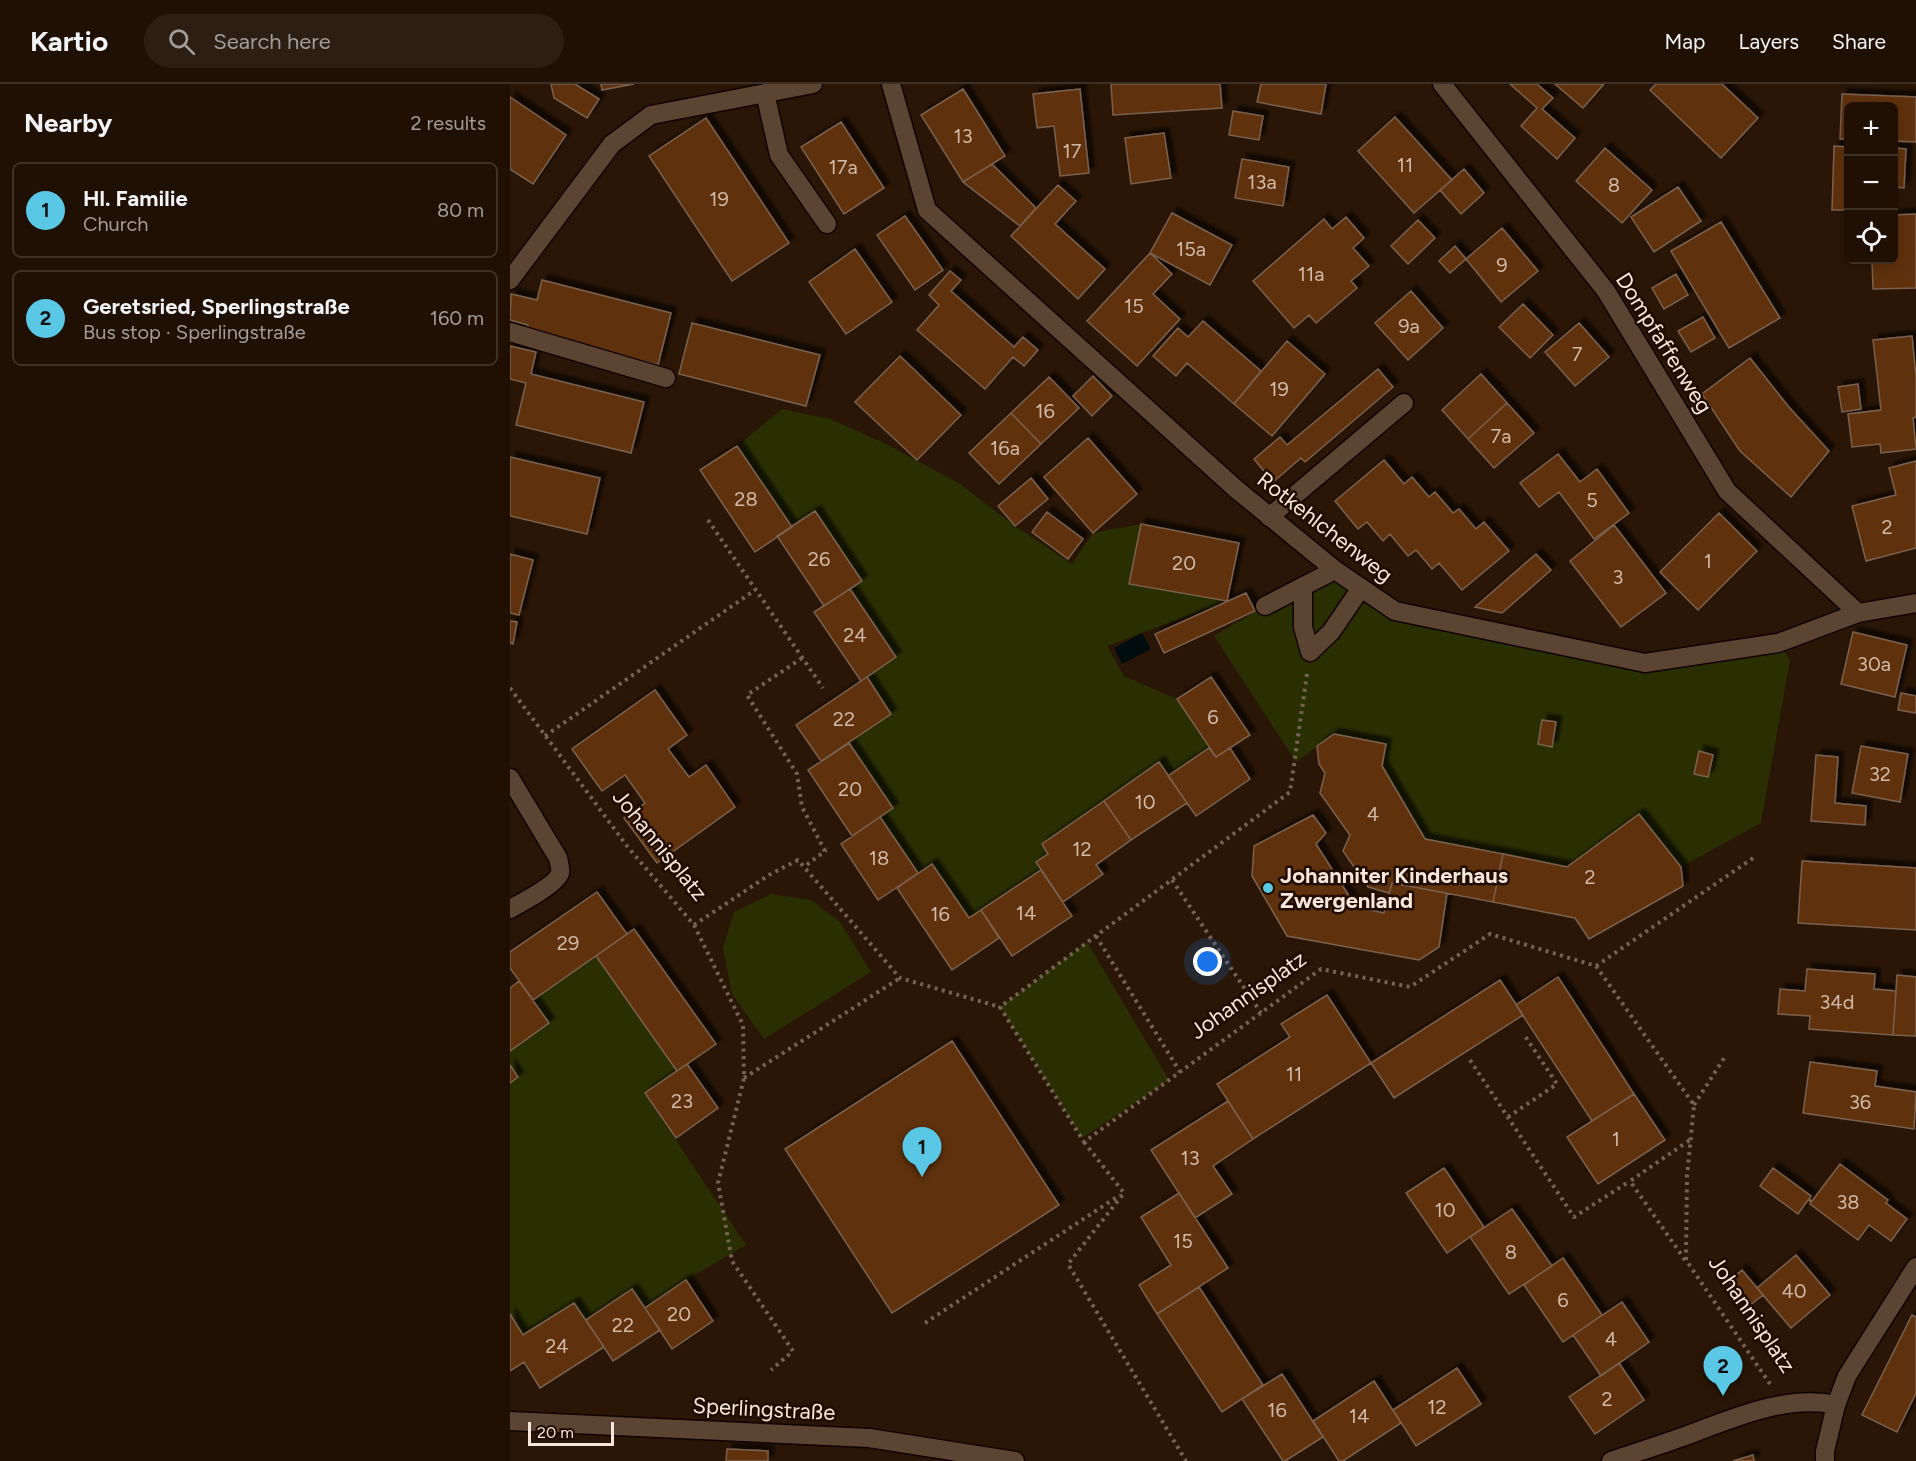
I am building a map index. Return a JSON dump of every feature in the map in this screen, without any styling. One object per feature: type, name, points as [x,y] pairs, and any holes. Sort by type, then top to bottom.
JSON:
[{"type":"street","points":[[510,280],[612,144],[651,115],[813,84]]},
{"type":"street","name":"Rotkehlchenweg","points":[[891,84],[927,210],[1269,517],[1335,570],[1395,610],[1645,663],[1778,643],[1858,613],[1916,603]]},
{"type":"street","name":"Dompfaffenweg","points":[[1442,84],[1606,291],[1727,491],[1858,613]]},
{"type":"street","points":[[765,93],[779,155],[827,224]]},
{"type":"street","points":[[510,332],[666,378]]},
{"type":"street","points":[[1269,517],[1404,403]]},
{"type":"street","points":[[1265,606],[1335,570]]},
{"type":"street","points":[[1303,586],[1303,627],[1310,652],[1331,632],[1361,588]]},
{"type":"street","points":[[510,778],[558,858],[560,870],[559,875],[545,887],[510,909]]},
{"type":"street","points":[[1825,1461],[1825,1450],[1836,1405],[1847,1376],[1916,1267]]},
{"type":"street","points":[[1611,1461],[1738,1417],[1784,1404],[1819,1401],[1836,1405]]},
{"type":"street","name":"Sperlingstraße","points":[[510,1421],[869,1438],[1015,1461]]},
{"type":"path","points":[[708,520],[823,688]]},
{"type":"path","points":[[545,736],[755,590]]},
{"type":"path","points":[[1000,1007],[1290,792],[1310,652]]},
{"type":"path","points":[[802,658],[747,695],[797,774],[802,807],[825,851],[804,867],[900,978],[1000,1007],[1084,1142],[1124,1193]]},
{"type":"path","name":"Johannisplatz","points":[[510,688],[627,846],[694,925],[769,875],[798,860],[804,867]]},
{"type":"path","points":[[1694,1106],[1596,966],[1756,856]]},
{"type":"path","points":[[1172,880],[1261,1013]]},
{"type":"path","points":[[694,925],[743,1025],[744,1078],[718,1183],[732,1261],[793,1351],[771,1370]]},
{"type":"path","name":"Johannisplatz","points":[[1084,1142],[1321,969],[1410,987],[1490,934],[1596,966]]},
{"type":"path","points":[[1096,936],[1180,1071]]},
{"type":"path","points":[[744,1078],[900,978]]},
{"type":"path","points":[[1508,1117],[1557,1084],[1525,1036]]},
{"type":"path","name":"Johannisplatz","points":[[1726,1055],[1694,1106],[1687,1176],[1686,1260],[1784,1404]]},
{"type":"path","points":[[1470,1060],[1574,1217],[1690,1140]]},
{"type":"path","points":[[1630,1181],[1686,1260]]},
{"type":"path","points":[[925,1323],[1124,1193]]},
{"type":"path","points":[[1124,1193],[1068,1264],[1186,1461]]},
{"type":"green space","points":[[782,409],[830,419],[888,445],[960,484],[1015,526],[1072,564],[1093,533],[1141,524],[1130,583],[1227,601],[1107,646],[1124,676],[1177,699],[1209,748],[1168,776],[1159,763],[1042,844],[1048,854],[1036,862],[1041,870],[969,918],[933,864],[918,873],[880,817],[893,808],[849,743],[891,714],[867,677],[896,657],[850,589],[815,511],[792,527],[737,446]]},
{"type":"green space","points":[[1335,570],[1396,611],[1645,663],[1778,643],[1790,660],[1761,823],[1681,867],[1639,814],[1567,867],[1425,839],[1382,766],[1386,744],[1334,734],[1296,762],[1214,636],[1265,606]]},
{"type":"green space","points":[[771,894],[811,900],[840,922],[871,972],[764,1039],[732,994],[723,948],[734,912]]},
{"type":"green space","points":[[1087,942],[1169,1080],[1082,1138],[1000,1007]]},
{"type":"green space","points":[[596,956],[677,1071],[645,1094],[746,1245],[686,1280],[645,1308],[632,1289],[586,1320],[574,1303],[523,1335],[510,1314],[510,1083],[518,1077],[510,1065],[510,1051],[549,1023],[533,1000]]},
{"type":"shaded area","points":[[1142,633],[1151,649],[1122,664],[1114,648]]},
{"type":"building","points":[[551,84],[575,84],[599,99],[587,118],[554,98]]},
{"type":"building","points":[[601,84],[634,84],[602,90]]},
{"type":"building","points":[[1111,84],[1220,84],[1222,108],[1113,115]]},
{"type":"building","points":[[1261,84],[1326,84],[1321,114],[1257,102]]},
{"type":"building","points":[[1510,84],[1537,84],[1553,98],[1542,109],[1575,138],[1557,159],[1521,126],[1537,108]]},
{"type":"building","points":[[1555,84],[1604,84],[1583,108]]},
{"type":"building","points":[[1656,84],[1722,84],[1758,118],[1721,158],[1650,90]]},
{"type":"building","points":[[963,89],[1005,156],[963,182],[921,115]]},
{"type":"building","points":[[1080,89],[1089,173],[1060,176],[1054,126],[1037,128],[1033,94]]},
{"type":"building","points":[[1842,94],[1916,97],[1916,142],[1898,141],[1898,102],[1844,102],[1844,139],[1840,139]]},
{"type":"building","points":[[510,97],[566,135],[533,184],[510,169]]},
{"type":"building","points":[[1233,111],[1263,116],[1259,140],[1229,135]]},
{"type":"building","points":[[1395,117],[1452,180],[1414,213],[1358,151]]},
{"type":"building","points":[[706,118],[789,243],[732,281],[649,156]]},
{"type":"building","points":[[841,122],[884,188],[844,214],[801,147]]},
{"type":"building","points":[[1164,133],[1171,178],[1131,184],[1125,138]]},
{"type":"building","points":[[1834,146],[1844,147],[1844,210],[1832,210]]},
{"type":"building","points":[[1605,148],[1652,190],[1622,223],[1576,181]]},
{"type":"building","points":[[1898,148],[1906,149],[1904,188],[1898,187]]},
{"type":"building","points":[[1242,159],[1289,167],[1283,206],[1235,198]]},
{"type":"building","points":[[992,164],[1036,208],[1020,226],[963,182]]},
{"type":"building","points":[[1464,169],[1484,193],[1461,214],[1440,190]]},
{"type":"building","points":[[1058,185],[1076,201],[1055,224],[1105,269],[1078,299],[1011,236]]},
{"type":"building","points":[[1678,187],[1701,221],[1654,252],[1631,217]]},
{"type":"building","points":[[1172,213],[1232,245],[1210,285],[1150,253]]},
{"type":"building","points":[[1916,214],[1916,288],[1873,289],[1872,264],[1898,264],[1898,215]]},
{"type":"building","points":[[905,216],[943,270],[915,290],[877,235]]},
{"type":"building","points":[[1346,217],[1364,238],[1353,248],[1369,266],[1351,281],[1357,288],[1316,323],[1309,315],[1294,328],[1253,281],[1324,219],[1332,229]]},
{"type":"building","points":[[1418,220],[1435,238],[1408,264],[1391,246]]},
{"type":"building","points":[[1721,222],[1780,318],[1729,348],[1671,251]]},
{"type":"building","points":[[1502,228],[1538,271],[1501,302],[1466,259]]},
{"type":"building","points":[[1455,246],[1466,259],[1450,273],[1439,261]]},
{"type":"building","points":[[855,249],[892,302],[846,334],[809,282]]},
{"type":"building","points":[[1150,253],[1172,274],[1153,294],[1180,319],[1137,366],[1087,321]]},
{"type":"building","points":[[950,271],[961,280],[951,291],[1014,347],[1023,337],[1038,350],[1024,366],[1013,357],[985,389],[917,330],[939,305],[929,295]]},
{"type":"building","points":[[1676,274],[1688,295],[1664,309],[1652,288]]},
{"type":"building","points":[[542,280],[671,313],[658,365],[527,332],[528,325],[510,320],[511,294],[537,300]]},
{"type":"building","points":[[1411,291],[1443,328],[1408,360],[1375,323]]},
{"type":"building","points":[[1523,304],[1553,335],[1530,358],[1499,327]]},
{"type":"building","points":[[1703,317],[1715,338],[1691,352],[1678,331]]},
{"type":"building","points":[[1203,321],[1261,371],[1234,404],[1187,363],[1176,376],[1153,356],[1178,328],[1188,337]]},
{"type":"building","points":[[692,323],[820,355],[806,406],[679,374]]},
{"type":"building","points":[[1579,323],[1609,357],[1575,386],[1545,352]]},
{"type":"building","points":[[1912,336],[1916,377],[1916,417],[1913,418],[1916,449],[1881,453],[1880,444],[1852,447],[1848,414],[1881,410],[1873,340]]},
{"type":"building","points":[[1287,341],[1325,374],[1272,436],[1234,404]]},
{"type":"building","points":[[510,346],[536,352],[531,374],[644,402],[631,453],[516,425],[526,383],[510,379]]},
{"type":"building","points":[[900,356],[961,415],[917,460],[855,402]]},
{"type":"building","points":[[1750,358],[1788,406],[1829,451],[1791,497],[1740,451],[1702,394]]},
{"type":"building","points":[[1378,369],[1393,387],[1305,462],[1301,458],[1273,482],[1254,459],[1280,437],[1287,445]]},
{"type":"building","points":[[1481,374],[1507,403],[1468,439],[1442,410]]},
{"type":"building","points":[[1093,376],[1112,396],[1092,416],[1073,396]]},
{"type":"building","points":[[1049,377],[1079,408],[1041,444],[1011,413]]},
{"type":"building","points":[[1858,384],[1861,409],[1842,412],[1838,387]]},
{"type":"building","points":[[1507,403],[1534,433],[1494,468],[1468,439]]},
{"type":"building","points":[[1011,413],[1041,444],[999,484],[969,453]]},
{"type":"building","points":[[1088,438],[1137,494],[1093,533],[1044,477]]},
{"type":"building","points":[[737,446],[792,527],[755,552],[700,470]]},
{"type":"building","points":[[1558,454],[1580,482],[1597,469],[1629,513],[1594,539],[1559,492],[1539,507],[1520,483]]},
{"type":"building","points":[[510,457],[600,478],[587,534],[510,516]]},
{"type":"building","points":[[1384,460],[1404,484],[1412,477],[1429,497],[1435,492],[1453,513],[1459,509],[1476,529],[1484,522],[1509,551],[1462,590],[1439,563],[1432,569],[1416,550],[1408,556],[1390,534],[1383,541],[1367,522],[1358,529],[1335,501]]},
{"type":"building","points":[[1916,461],[1916,548],[1866,561],[1852,506],[1896,495],[1889,468]]},
{"type":"building","points":[[1031,478],[1048,499],[1015,526],[998,506]]},
{"type":"building","points":[[815,511],[862,581],[824,606],[777,536]]},
{"type":"building","points":[[1047,512],[1083,539],[1068,559],[1032,532]]},
{"type":"building","points":[[1719,513],[1757,551],[1698,610],[1660,572]]},
{"type":"building","points":[[1141,524],[1239,543],[1227,601],[1129,584]]},
{"type":"building","points":[[1614,525],[1666,593],[1621,627],[1570,561]]},
{"type":"building","points":[[510,554],[533,560],[519,615],[510,613]]},
{"type":"building","points":[[1536,554],[1551,570],[1502,613],[1475,607]]},
{"type":"building","points":[[850,589],[896,657],[861,681],[814,612]]},
{"type":"building","points":[[1246,593],[1255,611],[1164,653],[1155,634]]},
{"type":"building","points":[[510,621],[517,622],[513,644],[510,643]]},
{"type":"building","points":[[1853,632],[1907,645],[1895,697],[1841,684]]},
{"type":"building","points":[[867,677],[891,714],[821,761],[796,725]]},
{"type":"building","points":[[1211,677],[1250,735],[1216,757],[1177,699]]},
{"type":"building","points":[[655,690],[687,735],[668,749],[689,777],[706,765],[735,807],[657,863],[624,818],[645,803],[625,775],[602,791],[572,749]]},
{"type":"building","points":[[1901,693],[1916,696],[1916,713],[1898,710]]},
{"type":"building","points":[[1542,720],[1556,722],[1552,747],[1538,744]]},
{"type":"building","points":[[1334,734],[1386,744],[1382,766],[1425,839],[1503,854],[1493,902],[1392,883],[1389,893],[1368,887],[1343,851],[1350,835],[1320,793],[1325,773],[1319,764],[1317,746]]},
{"type":"building","points":[[849,743],[893,808],[852,836],[808,770]]},
{"type":"building","points":[[1861,746],[1908,754],[1900,802],[1852,793]]},
{"type":"building","points":[[1209,748],[1216,757],[1230,748],[1250,779],[1196,816],[1168,776]]},
{"type":"building","points":[[1699,751],[1713,755],[1708,777],[1694,774]]},
{"type":"building","points":[[1816,755],[1838,757],[1835,803],[1866,806],[1865,825],[1811,821]]},
{"type":"building","points":[[1159,762],[1187,803],[1131,840],[1104,801]]},
{"type":"building","points":[[1104,801],[1131,840],[1096,865],[1103,874],[1063,902],[1036,862],[1048,854],[1042,844]]},
{"type":"building","points":[[1639,814],[1681,867],[1683,886],[1589,939],[1575,918],[1493,902],[1503,854],[1567,867]]},
{"type":"building","points":[[1313,815],[1326,833],[1316,844],[1356,907],[1384,913],[1392,883],[1447,893],[1439,947],[1419,960],[1287,936],[1252,876],[1254,846]]},
{"type":"building","points":[[880,817],[918,873],[878,900],[841,844]]},
{"type":"building","points":[[1802,861],[1916,868],[1916,930],[1798,923]]},
{"type":"building","points":[[932,864],[969,918],[981,910],[999,938],[952,970],[897,888]]},
{"type":"building","points":[[1041,870],[1072,916],[1012,956],[981,910]]},
{"type":"building","points":[[597,892],[627,934],[533,1000],[510,968],[510,952]]},
{"type":"building","points":[[634,929],[716,1044],[677,1071],[596,956]]},
{"type":"building","points":[[1807,969],[1875,974],[1874,989],[1896,991],[1893,1035],[1809,1029],[1810,1016],[1778,1014],[1780,989],[1805,991]]},
{"type":"building","points":[[1897,975],[1916,977],[1916,1036],[1893,1035]]},
{"type":"building","points":[[1558,977],[1634,1094],[1592,1121],[1516,1005]]},
{"type":"building","points":[[1500,980],[1523,1015],[1394,1098],[1371,1063]]},
{"type":"building","points":[[519,981],[549,1023],[510,1051],[510,988]]},
{"type":"building","points":[[1327,995],[1371,1063],[1253,1139],[1217,1084],[1290,1037],[1281,1024]]},
{"type":"building","points":[[952,1041],[1059,1205],[892,1313],[785,1149]]},
{"type":"building","points":[[1810,1062],[1877,1071],[1875,1086],[1916,1092],[1914,1129],[1803,1113]]},
{"type":"building","points":[[687,1064],[718,1108],[676,1138],[645,1093]]},
{"type":"building","points":[[510,1065],[518,1077],[510,1083]]},
{"type":"building","points":[[1634,1094],[1665,1140],[1598,1184],[1567,1137]]},
{"type":"building","points":[[1228,1101],[1253,1139],[1213,1166],[1232,1194],[1195,1218],[1151,1150]]},
{"type":"building","points":[[1840,1164],[1888,1200],[1886,1203],[1907,1219],[1891,1241],[1869,1225],[1858,1240],[1810,1204],[1808,1200],[1798,1214],[1760,1186],[1773,1168],[1811,1196],[1809,1199],[1812,1201]]},
{"type":"building","points":[[1444,1168],[1484,1227],[1447,1253],[1406,1193]]},
{"type":"building","points":[[1179,1193],[1228,1268],[1157,1314],[1139,1285],[1171,1265],[1141,1217]]},
{"type":"building","points":[[1512,1209],[1552,1266],[1509,1294],[1470,1237]]},
{"type":"building","points":[[1796,1255],[1830,1295],[1791,1328],[1757,1288]]},
{"type":"building","points":[[1563,1258],[1602,1315],[1563,1342],[1524,1285]]},
{"type":"building","points":[[1742,1270],[1763,1295],[1749,1306],[1728,1282]]},
{"type":"building","points":[[686,1280],[713,1321],[672,1349],[645,1308]]},
{"type":"building","points":[[1199,1287],[1263,1385],[1222,1412],[1157,1314]]},
{"type":"building","points":[[632,1289],[660,1330],[613,1361],[586,1320]]},
{"type":"building","points":[[1622,1302],[1649,1342],[1601,1376],[1573,1335]]},
{"type":"building","points":[[574,1303],[604,1347],[540,1388],[524,1362],[510,1371],[510,1314],[523,1335]]},
{"type":"building","points":[[1912,1315],[1916,1317],[1916,1393],[1897,1432],[1862,1415]]},
{"type":"building","points":[[1619,1363],[1644,1400],[1595,1434],[1569,1397]]},
{"type":"building","points":[[1457,1368],[1481,1404],[1416,1446],[1393,1410]]},
{"type":"building","points":[[1282,1374],[1323,1437],[1285,1461],[1242,1399]]},
{"type":"building","points":[[1374,1381],[1401,1423],[1343,1461],[1339,1461],[1313,1421]]},
{"type":"building","points":[[727,1449],[768,1451],[768,1461],[726,1461]]},
{"type":"building","points":[[1753,1455],[1754,1461],[1733,1461]]},
{"type":"place","name":"Johanniter Kinderhaus Zwergenland","points":[[1268,888]]},
{"type":"place","name":"Hl. Familie","points":[[922,1177]]},
{"type":"place","name":"Geretsried, Sperlingstraße","points":[[1723,1396]]}]
